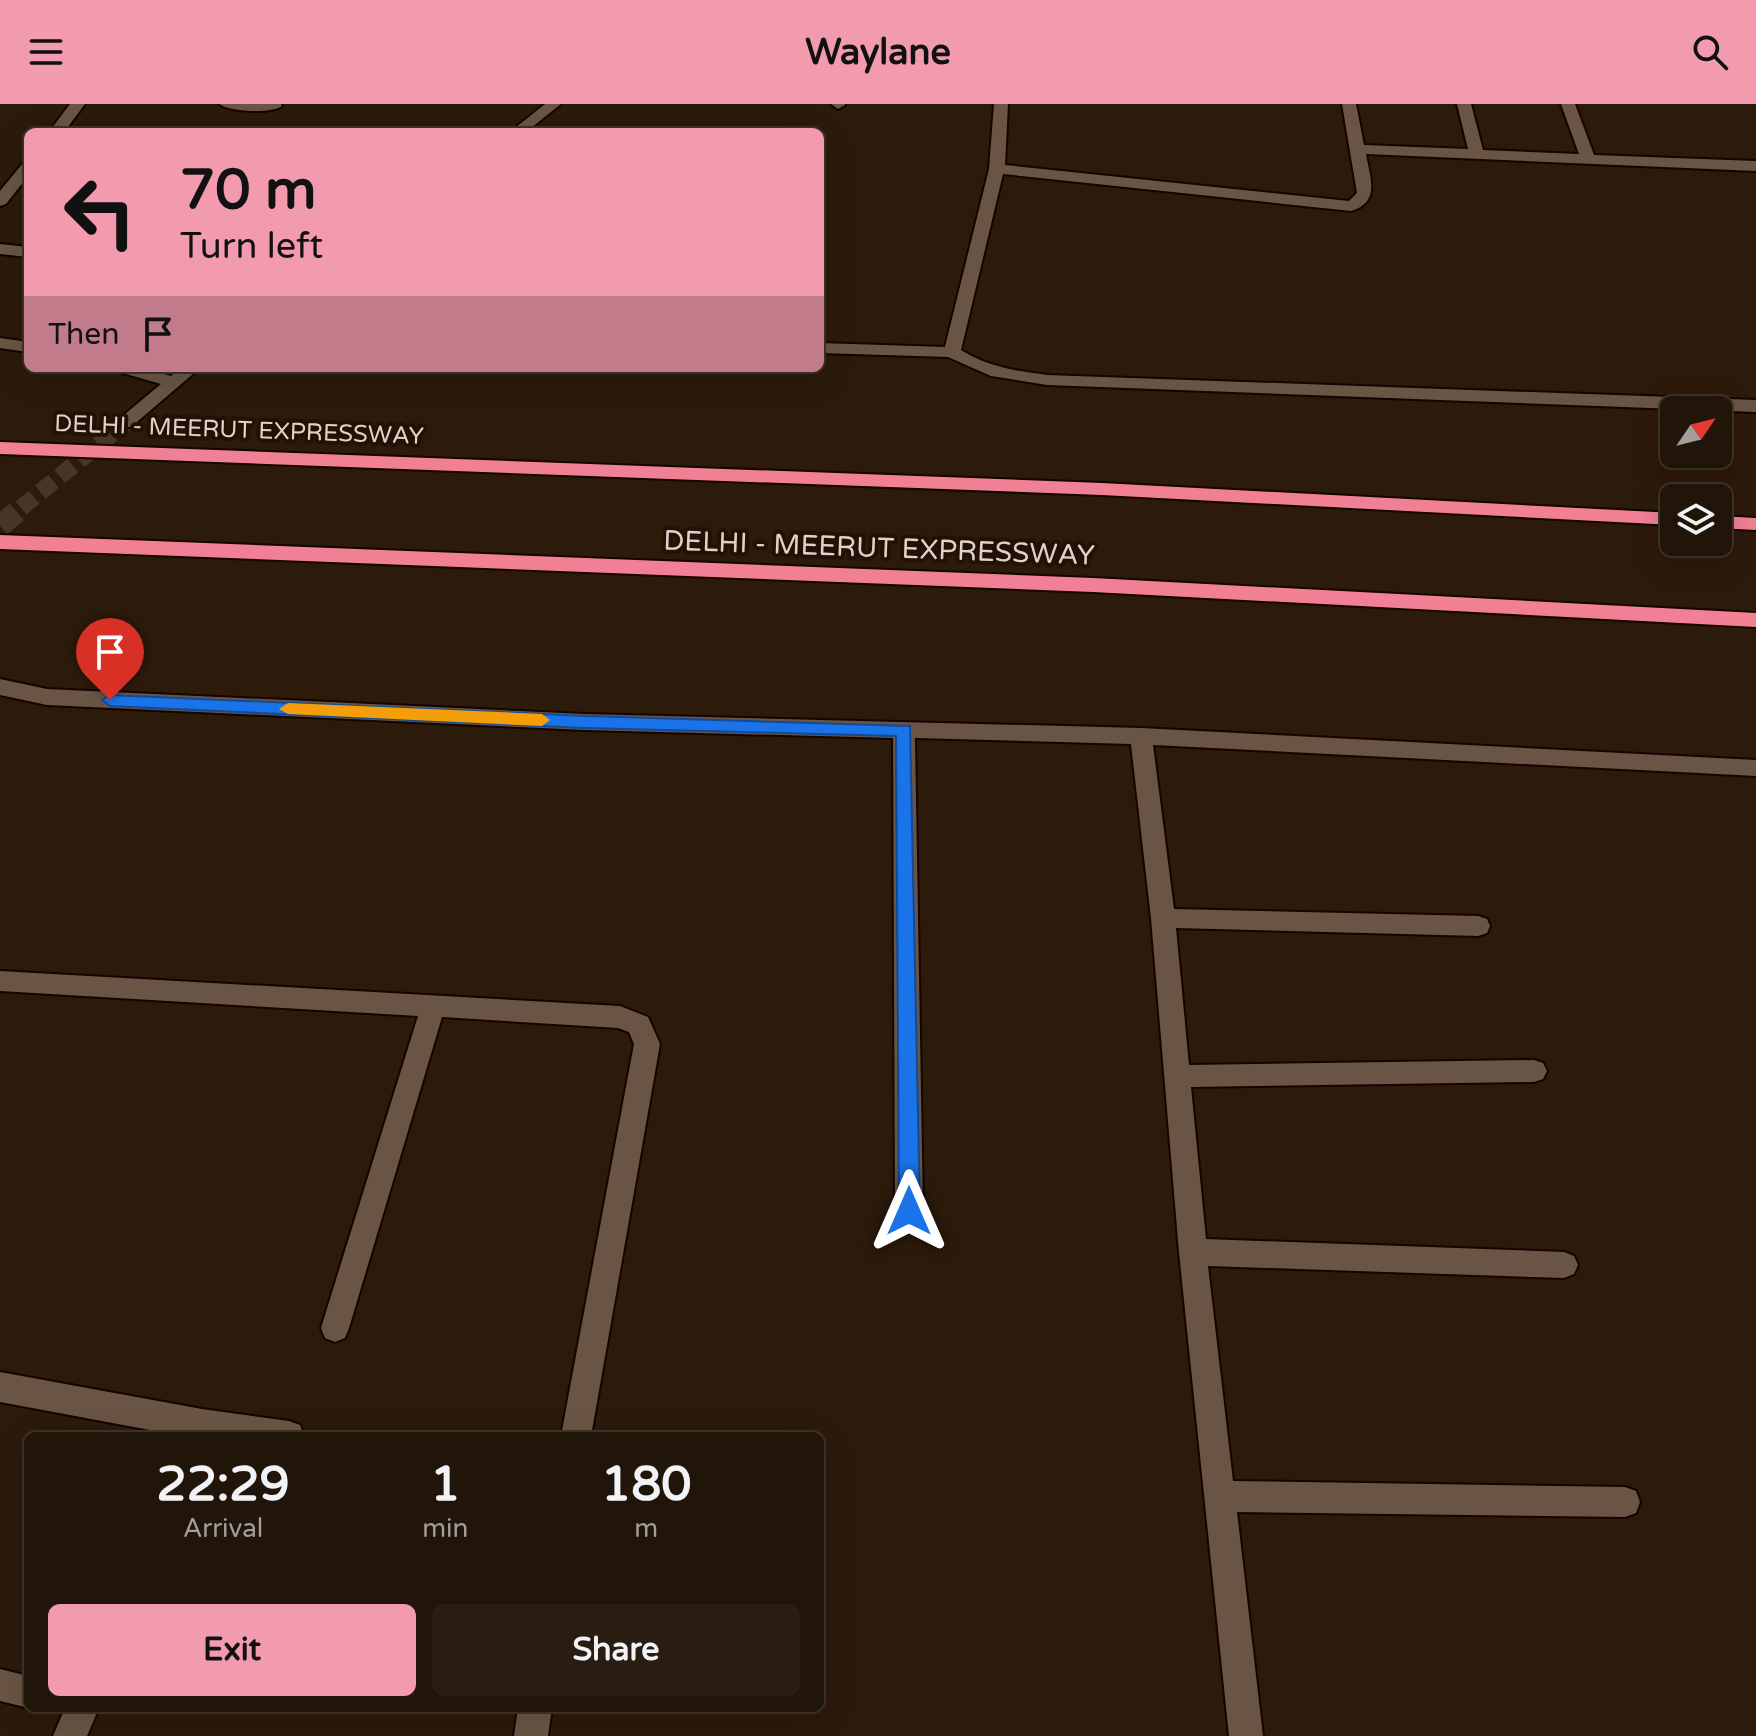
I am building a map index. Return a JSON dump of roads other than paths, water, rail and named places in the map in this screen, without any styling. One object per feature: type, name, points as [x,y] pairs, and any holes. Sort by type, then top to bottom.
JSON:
[{"type":"highway","name":"DELHI - MEERUT EXPRESSWAY","points":[[0,448],[1102,489],[1660,518]]},
{"type":"highway","points":[[1732,523],[1756,524]]},
{"type":"highway","name":"DELHI - MEERUT EXPRESSWAY","points":[[0,542],[1093,585],[1756,620]]},
{"type":"street","points":[[59,128],[78,104]]},
{"type":"street","points":[[226,104],[275,106]]},
{"type":"street","points":[[522,128],[554,104]]},
{"type":"street","points":[[952,352],[997,169],[1001,104]]},
{"type":"street","points":[[997,169],[1351,206],[1361,201],[1365,193],[1349,104]]},
{"type":"street","points":[[1464,104],[1477,154]]},
{"type":"street","points":[[1568,104],[1589,161]]},
{"type":"street","points":[[1358,149],[1756,166]]},
{"type":"street","points":[[0,201],[24,171]]},
{"type":"street","points":[[0,249],[24,252]]},
{"type":"street","points":[[0,343],[24,346]]},
{"type":"street","points":[[824,348],[952,352],[972,366],[1004,375],[1047,380],[1756,406]]},
{"type":"street","points":[[139,372],[174,382]]},
{"type":"street","points":[[125,423],[186,372]]},
{"type":"street","points":[[0,687],[63,698],[585,722],[1141,736],[1756,768]]},
{"type":"street","points":[[904,730],[909,1211]]},
{"type":"street","points":[[1141,736],[1163,918],[1193,1252],[1246,1736]]},
{"type":"street","points":[[1163,918],[1478,926]]},
{"type":"street","points":[[0,981],[620,1017],[639,1025],[647,1044],[577,1432]]},
{"type":"street","points":[[335,1328],[433,1007]]},
{"type":"street","points":[[1178,1076],[1534,1071]]},
{"type":"street","points":[[1193,1252],[1564,1265]]},
{"type":"street","points":[[0,1387],[200,1430],[230,1432]]},
{"type":"street","points":[[1219,1496],[1625,1502]]},
{"type":"street","points":[[0,1685],[24,1691]]},
{"type":"street","points":[[70,1736],[80,1712]]},
{"type":"street","points":[[531,1736],[534,1712]]},
{"type":"tunnel","points":[[21,508],[125,423]]},
{"type":"tunnel","points":[[0,526],[24,506]]}]
